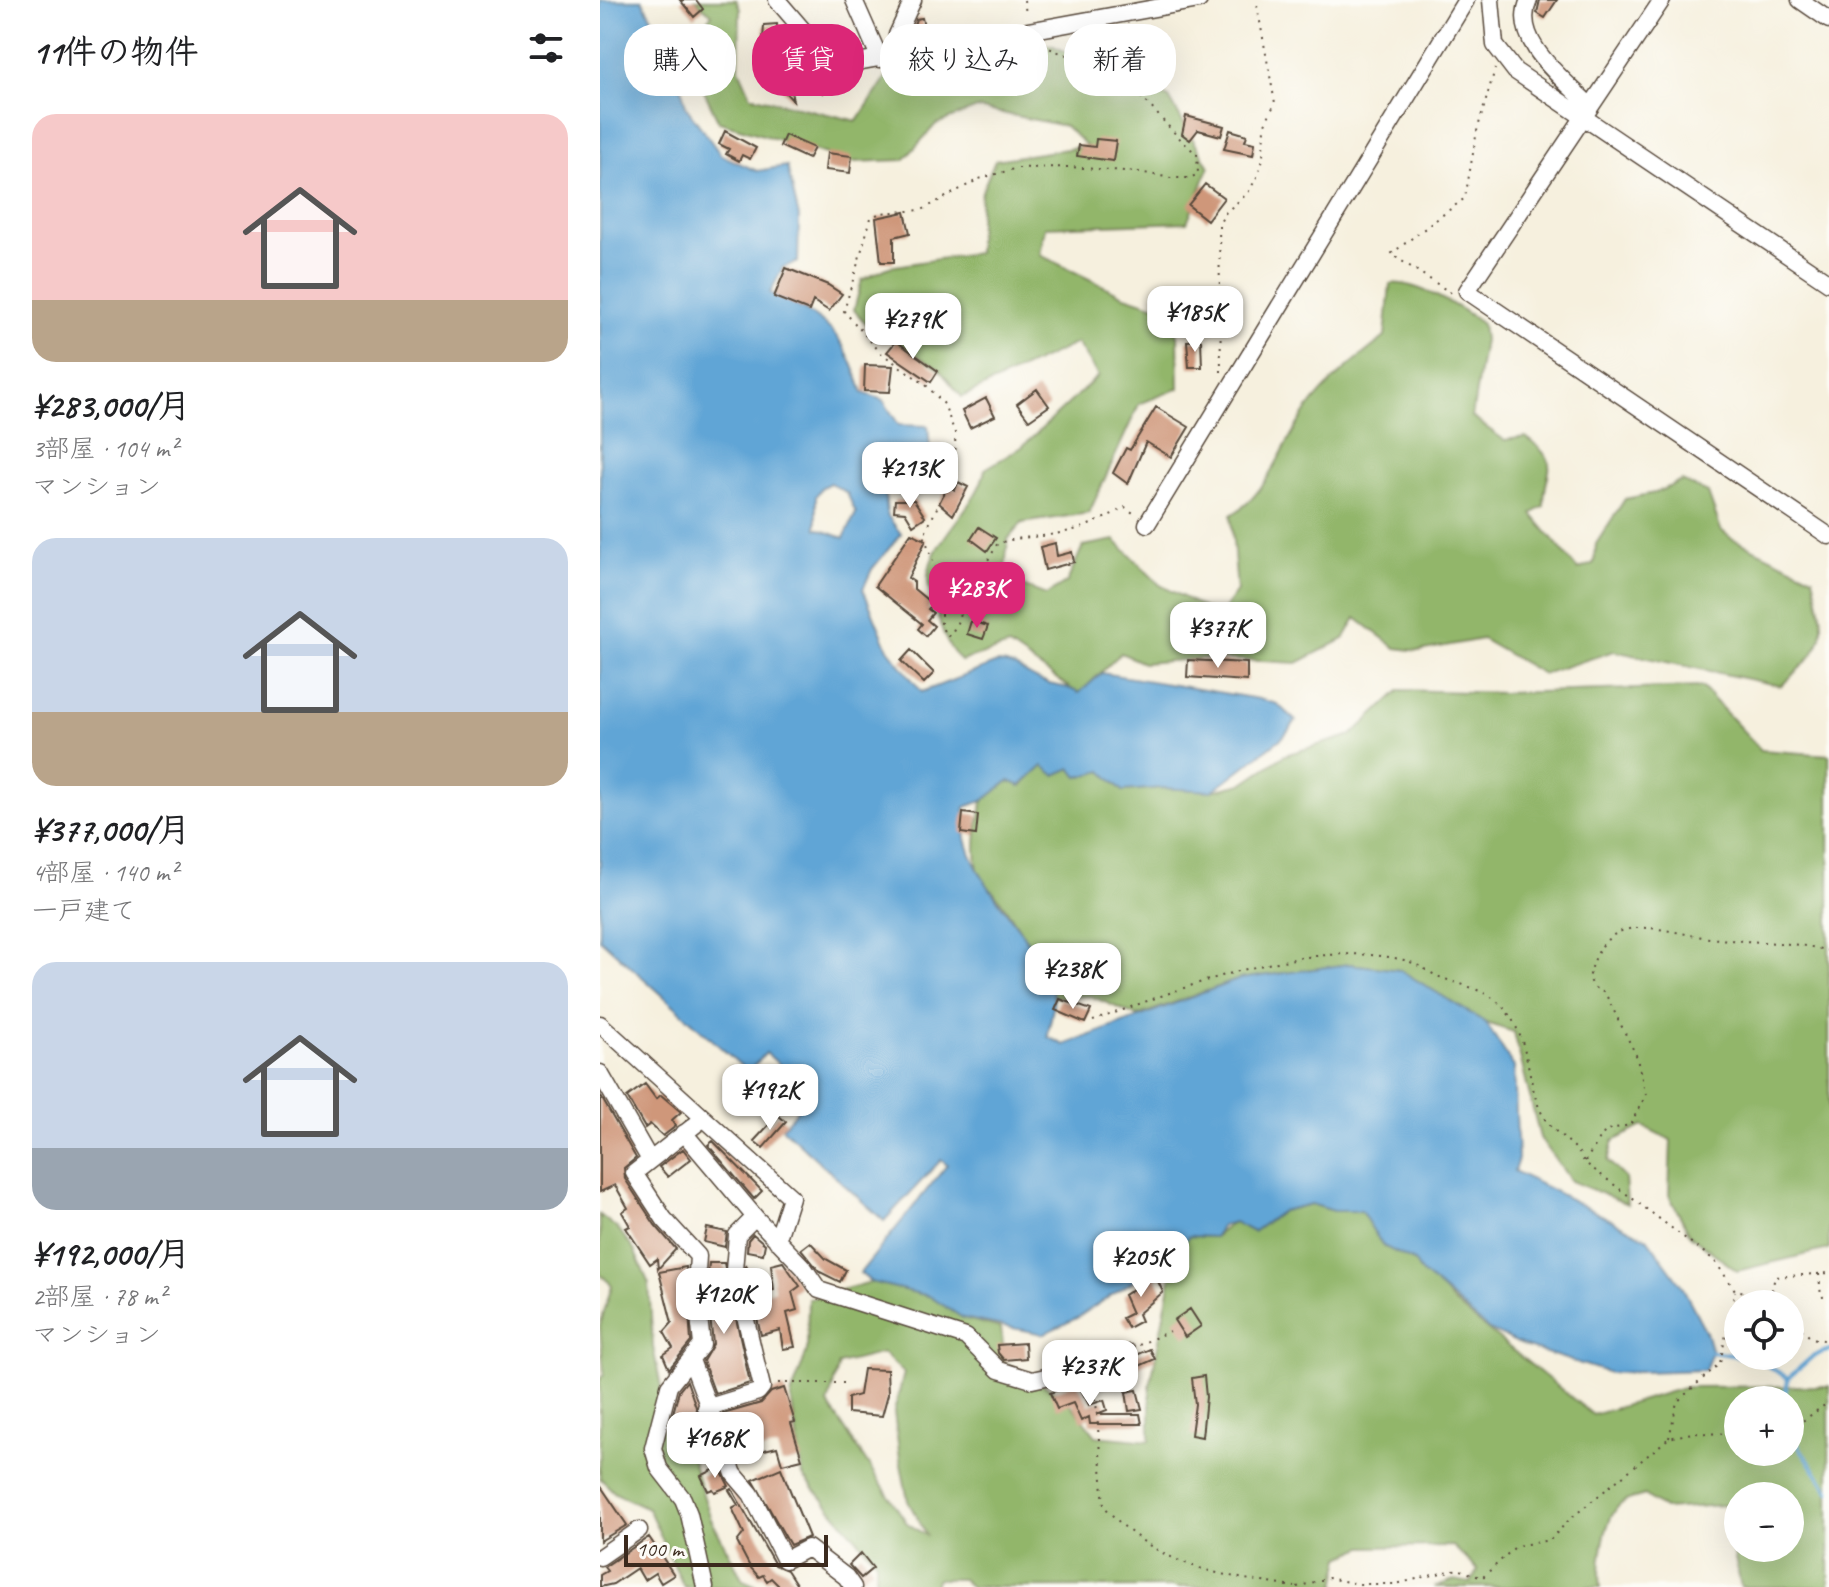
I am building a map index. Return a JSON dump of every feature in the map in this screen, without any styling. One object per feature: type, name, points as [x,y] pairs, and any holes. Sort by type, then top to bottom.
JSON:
[{"type":"street","points":[[777,0],[826,57],[857,62],[880,59],[854,0]]},
{"type":"street","points":[[902,24],[913,0]]},
{"type":"street","points":[[1048,28],[1199,0]]},
{"type":"street","points":[[1147,524],[1466,0]]},
{"type":"street","points":[[1491,0],[1491,32],[1505,60],[1587,112],[1829,283]]},
{"type":"street","points":[[1529,0],[1524,24],[1532,44],[1587,112]]},
{"type":"street","points":[[1662,0],[1467,291],[1829,536]]},
{"type":"street","points":[[1800,0],[1829,20]]},
{"type":"street","points":[[600,1024],[791,1197],[777,1241]]},
{"type":"street","points":[[600,1073],[650,1160]]},
{"type":"street","points":[[704,1118],[634,1173],[664,1219],[698,1256],[697,1303],[702,1345],[677,1375],[664,1398],[653,1448],[659,1468],[683,1499],[689,1514],[705,1587]]},
{"type":"street","points":[[684,1133],[755,1217],[804,1268],[819,1290],[966,1337],[999,1370],[1032,1380],[1077,1370]]},
{"type":"street","points":[[706,1408],[758,1392],[762,1387],[734,1270],[737,1235],[755,1217]]},
{"type":"street","points":[[691,1360],[706,1408],[734,1474],[751,1494],[785,1560],[808,1548],[836,1568],[853,1587]]},
{"type":"street","points":[[600,1557],[639,1530]]},
{"type":"lane","points":[[1077,1370],[1099,1355],[1130,1349]]},
{"type":"path","points":[[1221,371],[1219,224],[1226,212],[1248,193],[1257,177],[1263,160],[1264,126],[1275,103],[1256,0]]},
{"type":"path","points":[[1048,48],[1109,71],[1140,93],[1170,132],[1197,154],[1198,174],[1190,178],[1171,178],[1139,172],[1069,167],[1017,168],[979,179],[922,210],[880,213],[871,218],[844,311],[881,353],[926,385],[944,404],[955,433],[956,468],[924,535],[941,585],[941,627],[948,636],[957,623],[966,593],[990,560],[997,544],[1026,535],[1072,530],[1098,522],[1125,507],[1147,524]]},
{"type":"path","points":[[1467,291],[1457,297],[1391,254],[1465,198],[1477,131],[1495,67],[1505,60]]},
{"type":"path","points":[[1584,1162],[1594,1153],[1606,1130],[1630,1125],[1646,1095],[1636,1055],[1612,1007],[1589,979],[1593,962],[1607,939],[1619,931],[1667,928],[1715,939],[1803,944],[1829,951]]},
{"type":"path","points":[[1093,1021],[1172,992],[1296,957],[1339,952],[1408,960],[1440,977],[1470,986],[1500,1004],[1522,1034],[1547,1122],[1578,1148],[1584,1162],[1714,1260],[1735,1290]]},
{"type":"path","points":[[1769,1290],[1772,1289],[1775,1277],[1829,1273]]},
{"type":"path","points":[[1819,1274],[1821,1297],[1829,1296]]},
{"type":"path","points":[[1130,1349],[1174,1329]]},
{"type":"path","points":[[1804,1331],[1811,1338],[1829,1341]]},
{"type":"path","points":[[1669,1438],[1677,1402],[1720,1363],[1724,1344]]},
{"type":"path","points":[[1077,1370],[1096,1401],[1100,1489],[1104,1506],[1115,1519],[1180,1564],[1217,1575],[1296,1587],[1328,1578],[1358,1584],[1396,1584],[1458,1569],[1482,1578],[1516,1546],[1550,1540],[1580,1510],[1669,1438],[1692,1433],[1724,1434]]},
{"type":"path","points":[[762,1387],[783,1383],[845,1383]]},
{"type":"path","points":[[1804,1420],[1829,1402]]},
{"type":"green space","points":[[695,0],[736,0],[740,9],[739,69],[751,96],[857,121],[880,87],[880,96],[1048,96],[1048,45],[1051,45],[1064,51],[1064,96],[1169,98],[1209,167],[1187,222],[1045,227],[1040,255],[1122,295],[1165,309],[1178,335],[1179,388],[1139,404],[1089,513],[1022,523],[1008,539],[1004,579],[1046,595],[1067,582],[1083,546],[1115,540],[1160,585],[1219,616],[1237,591],[1231,515],[1256,494],[1315,400],[1343,371],[1385,337],[1390,284],[1400,284],[1438,296],[1482,324],[1484,340],[1472,417],[1504,440],[1526,437],[1545,455],[1549,468],[1544,506],[1532,514],[1578,570],[1594,563],[1596,544],[1625,499],[1655,493],[1682,481],[1708,493],[1721,530],[1731,538],[1813,577],[1822,628],[1816,649],[1781,686],[1614,651],[1543,674],[1482,639],[1419,651],[1396,648],[1356,618],[1344,639],[1297,663],[1207,658],[1143,663],[1121,653],[1079,694],[1009,646],[961,661],[946,639],[929,585],[931,562],[937,549],[974,496],[985,469],[1022,447],[1098,376],[1077,343],[962,397],[938,368],[866,324],[854,310],[862,280],[889,267],[977,253],[981,194],[995,160],[1087,146],[1065,126],[977,108],[936,124],[904,160],[853,162],[719,122],[706,96],[736,96],[736,24],[704,24],[712,14]]},
{"type":"green space","points":[[1702,687],[1761,750],[1829,755],[1829,1249],[1737,1271],[1690,1235],[1669,1195],[1671,1140],[1643,1126],[1613,1141],[1608,1161],[1625,1178],[1627,1204],[1571,1181],[1540,1138],[1514,1032],[1486,1023],[1400,970],[1349,964],[1240,979],[1137,1016],[1091,996],[1054,997],[1025,938],[978,869],[976,844],[983,801],[1009,781],[1022,786],[1043,765],[1071,768],[1078,777],[1102,771],[1123,791],[1163,788],[1212,791],[1242,784],[1285,755],[1352,735],[1400,690],[1504,693]]},
{"type":"green space","points":[[1311,1204],[1334,1211],[1361,1211],[1383,1246],[1414,1261],[1420,1271],[1435,1281],[1453,1302],[1593,1415],[1686,1387],[1724,1387],[1724,1466],[1804,1466],[1804,1386],[1829,1386],[1829,1587],[1741,1587],[1736,1562],[1804,1562],[1804,1482],[1724,1482],[1724,1505],[1664,1509],[1645,1495],[1622,1503],[1612,1517],[1602,1547],[1601,1587],[1434,1587],[1454,1580],[1470,1583],[1478,1570],[1453,1546],[1363,1547],[1341,1557],[1335,1585],[1339,1587],[971,1587],[962,1579],[937,1579],[935,1587],[876,1587],[876,1561],[803,1476],[791,1396],[807,1351],[808,1299],[871,1282],[929,1296],[963,1318],[1001,1328],[1005,1362],[1066,1398],[1096,1436],[1150,1441],[1150,1386],[1176,1253],[1189,1236],[1214,1237],[1234,1221],[1253,1232],[1282,1211]],"holes":[[[883,1353],[904,1373],[894,1412],[900,1459],[908,1501],[927,1536],[907,1523],[828,1404],[839,1364]]]},
{"type":"green space","points":[[600,1215],[619,1230],[634,1250],[649,1284],[653,1347],[667,1418],[689,1451],[711,1519],[743,1580],[759,1587],[684,1587],[648,1508],[615,1493],[600,1478],[600,1379],[604,1374],[600,1326],[612,1285],[600,1274]]},
{"type":"water","points":[[600,0],[642,0],[655,24],[624,24],[624,96],[683,96],[686,107],[721,155],[757,171],[787,166],[799,217],[798,262],[783,267],[770,293],[806,311],[831,330],[848,355],[863,393],[883,400],[899,425],[928,426],[931,463],[920,489],[905,493],[885,491],[887,515],[901,534],[872,569],[863,589],[888,649],[922,692],[997,663],[1011,665],[1048,684],[1079,693],[1102,673],[1259,699],[1277,704],[1296,721],[1283,737],[1212,791],[1163,788],[1123,791],[1102,771],[1078,777],[1071,768],[1055,775],[1043,766],[1021,786],[1009,781],[983,801],[965,807],[965,832],[972,856],[984,879],[1031,947],[1053,994],[1048,1037],[1064,1045],[1240,979],[1349,964],[1400,970],[1486,1023],[1514,1067],[1518,1159],[1514,1171],[1647,1238],[1682,1286],[1706,1332],[1712,1352],[1705,1370],[1610,1373],[1527,1347],[1489,1330],[1420,1271],[1414,1261],[1383,1246],[1361,1211],[1334,1211],[1311,1204],[1282,1211],[1253,1232],[1234,1222],[1222,1226],[1214,1237],[1189,1236],[1176,1253],[1077,1318],[1043,1334],[963,1318],[929,1296],[871,1282],[860,1273],[947,1165],[941,1160],[884,1221],[782,1128],[812,1093],[766,1053],[748,1072],[600,939]],"holes":[[[830,483],[847,493],[856,513],[844,538],[816,528],[816,496],[822,487]]]},
{"type":"building","points":[[680,0],[696,0],[703,9],[694,17]]},
{"type":"building","points":[[1540,0],[1557,0],[1545,18],[1537,13]]},
{"type":"building","points":[[922,18],[924,24],[914,24],[916,19]]},
{"type":"building","points":[[1186,116],[1224,126],[1221,136],[1198,130],[1190,140],[1182,134]]},
{"type":"building","points":[[1230,130],[1247,135],[1245,141],[1255,143],[1253,155],[1224,149]]},
{"type":"building","points":[[725,131],[756,148],[750,159],[742,155],[739,161],[726,154],[729,149],[719,144]]},
{"type":"building","points":[[785,135],[814,148],[808,159],[780,146]]},
{"type":"building","points":[[1096,139],[1116,141],[1113,161],[1077,156],[1079,145],[1095,147]]},
{"type":"building","points":[[827,153],[852,156],[850,173],[825,170]]},
{"type":"building","points":[[1205,184],[1224,198],[1207,220],[1188,205]]},
{"type":"building","points":[[905,212],[910,233],[894,237],[894,262],[881,262],[876,218]]},
{"type":"building","points":[[786,268],[842,294],[829,311],[813,301],[809,311],[774,297]]},
{"type":"building","points":[[1201,340],[1202,367],[1189,367],[1187,341]]},
{"type":"building","points":[[896,341],[938,371],[931,382],[887,352]]},
{"type":"building","points":[[865,365],[893,366],[890,392],[864,391]]},
{"type":"building","points":[[1037,389],[1049,406],[1029,420],[1017,404]]},
{"type":"building","points":[[986,398],[995,416],[970,428],[962,411]]},
{"type":"building","points":[[1156,407],[1189,427],[1171,457],[1146,442],[1128,484],[1113,473],[1126,448],[1130,450]]},
{"type":"building","points":[[958,482],[968,487],[953,515],[939,503],[948,486],[955,490]]},
{"type":"building","points":[[895,500],[914,500],[925,517],[913,525],[905,512],[894,511]]},
{"type":"building","points":[[979,527],[996,538],[987,551],[971,539]]},
{"type":"building","points":[[911,533],[926,540],[908,578],[914,582],[914,589],[932,604],[928,609],[933,613],[927,620],[934,626],[926,636],[918,629],[922,624],[875,586]]},
{"type":"building","points":[[1055,543],[1057,556],[1072,552],[1074,562],[1045,570],[1040,547]]},
{"type":"building","points":[[971,621],[988,626],[983,639],[967,634]]},
{"type":"building","points":[[911,650],[934,673],[924,683],[901,661]]},
{"type":"building","points":[[1188,660],[1247,663],[1247,681],[1187,677]]},
{"type":"building","points":[[963,813],[978,815],[976,835],[961,833]]},
{"type":"building","points":[[1060,999],[1091,1010],[1085,1023],[1055,1010]]},
{"type":"building","points":[[645,1084],[656,1099],[661,1095],[681,1112],[672,1120],[676,1126],[663,1136],[650,1124],[645,1128],[627,1097]]},
{"type":"building","points":[[600,1095],[636,1158],[624,1168],[625,1179],[655,1225],[676,1249],[658,1269],[657,1259],[650,1264],[626,1228],[630,1226],[622,1212],[628,1208],[615,1185],[600,1192]]},
{"type":"building","points":[[778,1115],[786,1122],[763,1148],[754,1141]]},
{"type":"building","points":[[713,1141],[762,1191],[754,1199],[708,1145]]},
{"type":"building","points":[[683,1149],[691,1159],[668,1177],[659,1167]]},
{"type":"building","points":[[707,1228],[727,1232],[725,1247],[704,1242]]},
{"type":"building","points":[[753,1234],[765,1244],[763,1254],[747,1251],[748,1240]]},
{"type":"building","points":[[810,1242],[826,1259],[846,1270],[840,1282],[820,1272],[801,1249]]},
{"type":"building","points":[[783,1262],[800,1286],[792,1292],[797,1310],[787,1313],[795,1347],[783,1349],[780,1330],[761,1335],[745,1269],[746,1264],[754,1295],[774,1290],[771,1265]]},
{"type":"building","points":[[709,1263],[724,1263],[750,1383],[715,1394],[703,1361],[713,1344],[707,1287]]},
{"type":"building","points":[[686,1267],[691,1342],[669,1369],[663,1355],[673,1348],[664,1332],[672,1323],[659,1272]]},
{"type":"building","points":[[1155,1275],[1163,1292],[1138,1314],[1141,1321],[1128,1328],[1122,1318],[1132,1313],[1124,1295]]},
{"type":"building","points":[[1190,1309],[1201,1326],[1185,1337],[1174,1320]]},
{"type":"building","points":[[1025,1343],[1026,1358],[1004,1360],[998,1353],[997,1345]]},
{"type":"building","points":[[1150,1349],[1155,1359],[1137,1367],[1132,1357]]},
{"type":"building","points":[[863,1369],[887,1370],[888,1394],[882,1416],[848,1413],[848,1398],[859,1395]]},
{"type":"building","points":[[1204,1376],[1206,1397],[1202,1437],[1191,1435],[1195,1404],[1192,1378]]},
{"type":"building","points":[[687,1381],[699,1416],[674,1423],[672,1417],[679,1391]]},
{"type":"building","points":[[1077,1382],[1089,1405],[1104,1400],[1107,1410],[1097,1414],[1140,1414],[1142,1424],[1090,1424],[1089,1417],[1081,1421],[1073,1403],[1057,1409],[1050,1393]]},
{"type":"building","points":[[784,1388],[802,1459],[782,1464],[777,1447],[739,1456],[723,1414],[761,1403],[771,1392]]},
{"type":"building","points":[[1137,1390],[1142,1409],[1129,1411],[1126,1392]]},
{"type":"building","points":[[719,1467],[729,1486],[715,1492],[713,1489],[708,1491],[701,1476]]},
{"type":"building","points":[[781,1468],[809,1537],[790,1545],[753,1480]]},
{"type":"building","points":[[600,1485],[627,1525],[600,1541]]},
{"type":"building","points":[[732,1489],[775,1565],[787,1570],[798,1587],[780,1587],[771,1578],[767,1581],[763,1575],[759,1577],[750,1567],[737,1542],[744,1533],[732,1508],[738,1505],[729,1490]]},
{"type":"building","points":[[649,1537],[674,1575],[661,1583],[655,1573],[644,1580],[637,1568],[613,1584],[600,1587],[600,1575],[607,1571],[604,1567]]},
{"type":"building","points":[[861,1553],[873,1568],[861,1578],[849,1565]]},
{"type":"waterway","points":[[1804,1364],[1813,1356],[1829,1350]]},
{"type":"waterway","points":[[1712,1352],[1724,1354]]},
{"type":"waterway","points":[[1775,1370],[1788,1378],[1797,1370]]},
{"type":"waterway","points":[[1787,1386],[1788,1379]]},
{"type":"waterway","points":[[1804,1454],[1829,1491]]}]
